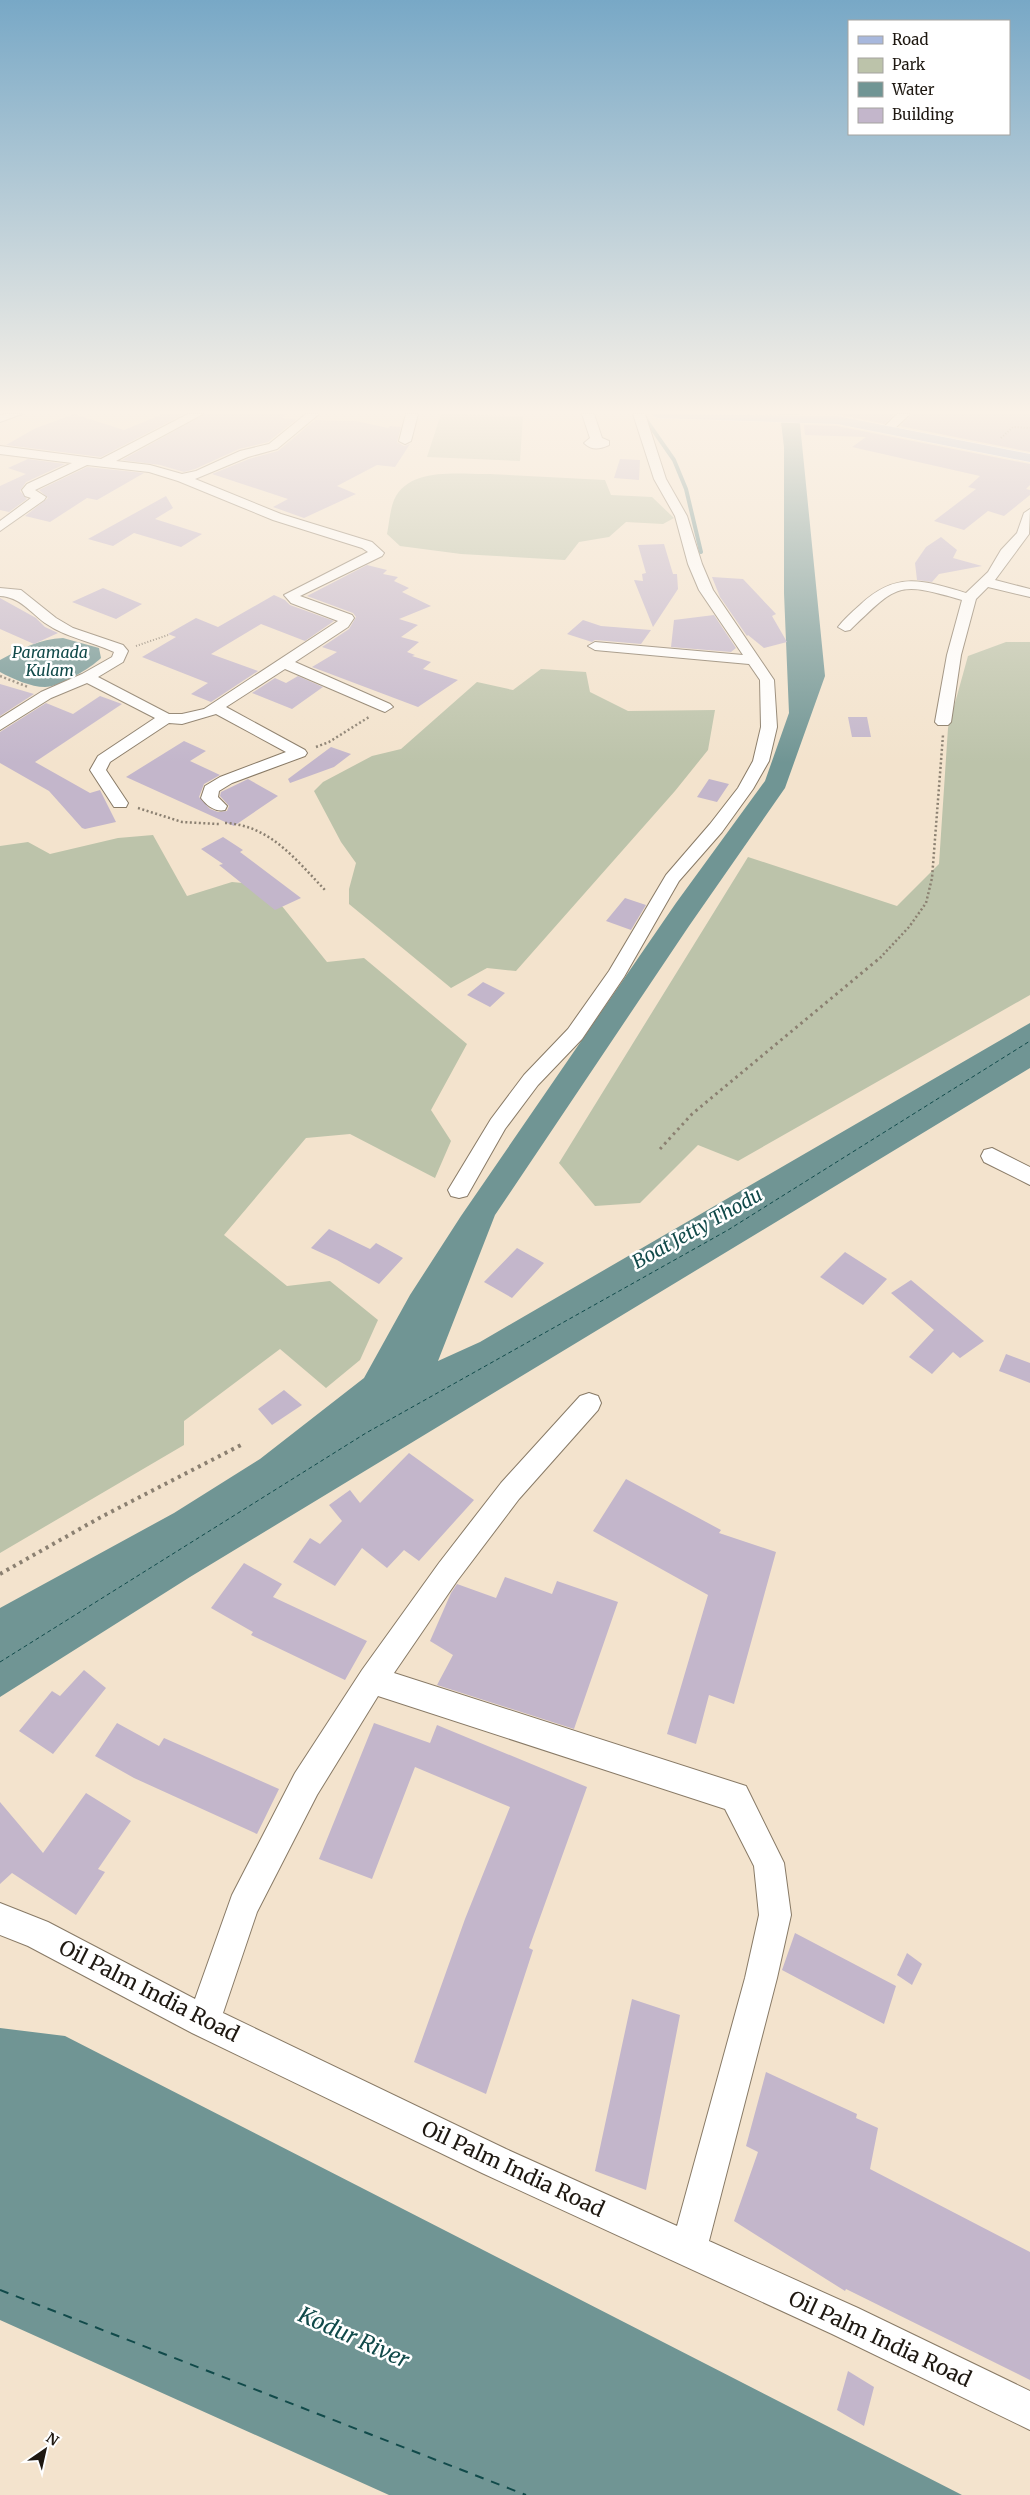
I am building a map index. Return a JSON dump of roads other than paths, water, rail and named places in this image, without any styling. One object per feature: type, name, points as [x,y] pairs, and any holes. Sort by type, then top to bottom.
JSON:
[{"type":"street","points":[[86,677],[166,718],[182,719],[209,712],[216,708],[343,624],[347,618],[296,600],[291,595],[352,567],[377,553],[367,545],[320,530]]},
{"type":"street","points":[[459,1190],[498,1124],[531,1080],[575,1034],[617,973],[672,879],[716,828],[745,789],[761,761],[769,727],[767,680],[706,590],[695,564],[685,530]]},
{"type":"street","points":[[943,722],[954,655],[969,598],[1024,540]]},
{"type":"street","points":[[986,582],[1030,593]]},
{"type":"street","points":[[845,627],[883,593],[899,585],[919,586],[969,598]]},
{"type":"street","points":[[0,592],[16,593],[51,621],[68,631],[113,644],[121,650],[118,659],[86,677],[46,695],[0,726]]},
{"type":"street","points":[[595,646],[701,657],[754,660]]},
{"type":"street","points":[[284,663],[385,707]]},
{"type":"street","points":[[216,708],[299,752],[226,780],[211,789],[208,798],[219,806]]},
{"type":"street","points":[[120,803],[98,770],[104,759],[166,718]]},
{"type":"street","points":[[992,1156],[1030,1177]]},
{"type":"street","points":[[204,2021],[243,1906],[306,1784],[372,1680],[448,1572],[510,1491],[589,1403]]},
{"type":"street","points":[[372,1680],[735,1797],[769,1863],[775,1915],[761,1978],[689,2250]]},
{"type":"street","name":"Oil Palm India Road","points":[[0,1919],[45,1938],[204,2021],[485,2157],[845,2321],[1030,2410]]},
{"type":"water","name":"Boat Jetty Thodu","points":[[784,530],[811,530],[825,676],[785,788],[689,926],[495,1215],[438,1361],[480,1342],[1030,1023],[1030,1068],[190,1577],[0,1697],[0,1608],[174,1513],[260,1459],[364,1378],[410,1295],[461,1216],[676,903],[765,781],[789,713],[784,593]]},
{"type":"water","name":"Paramada Kulam","points":[[63,638],[99,648],[101,658],[74,676],[58,684],[45,687],[16,680],[0,672],[0,660],[38,642]]},
{"type":"water","name":"Kodur River","points":[[0,2028],[65,2036],[962,2495],[389,2495],[0,2320]]},
{"type":"waterway","points":[[696,530],[701,552]]}]
